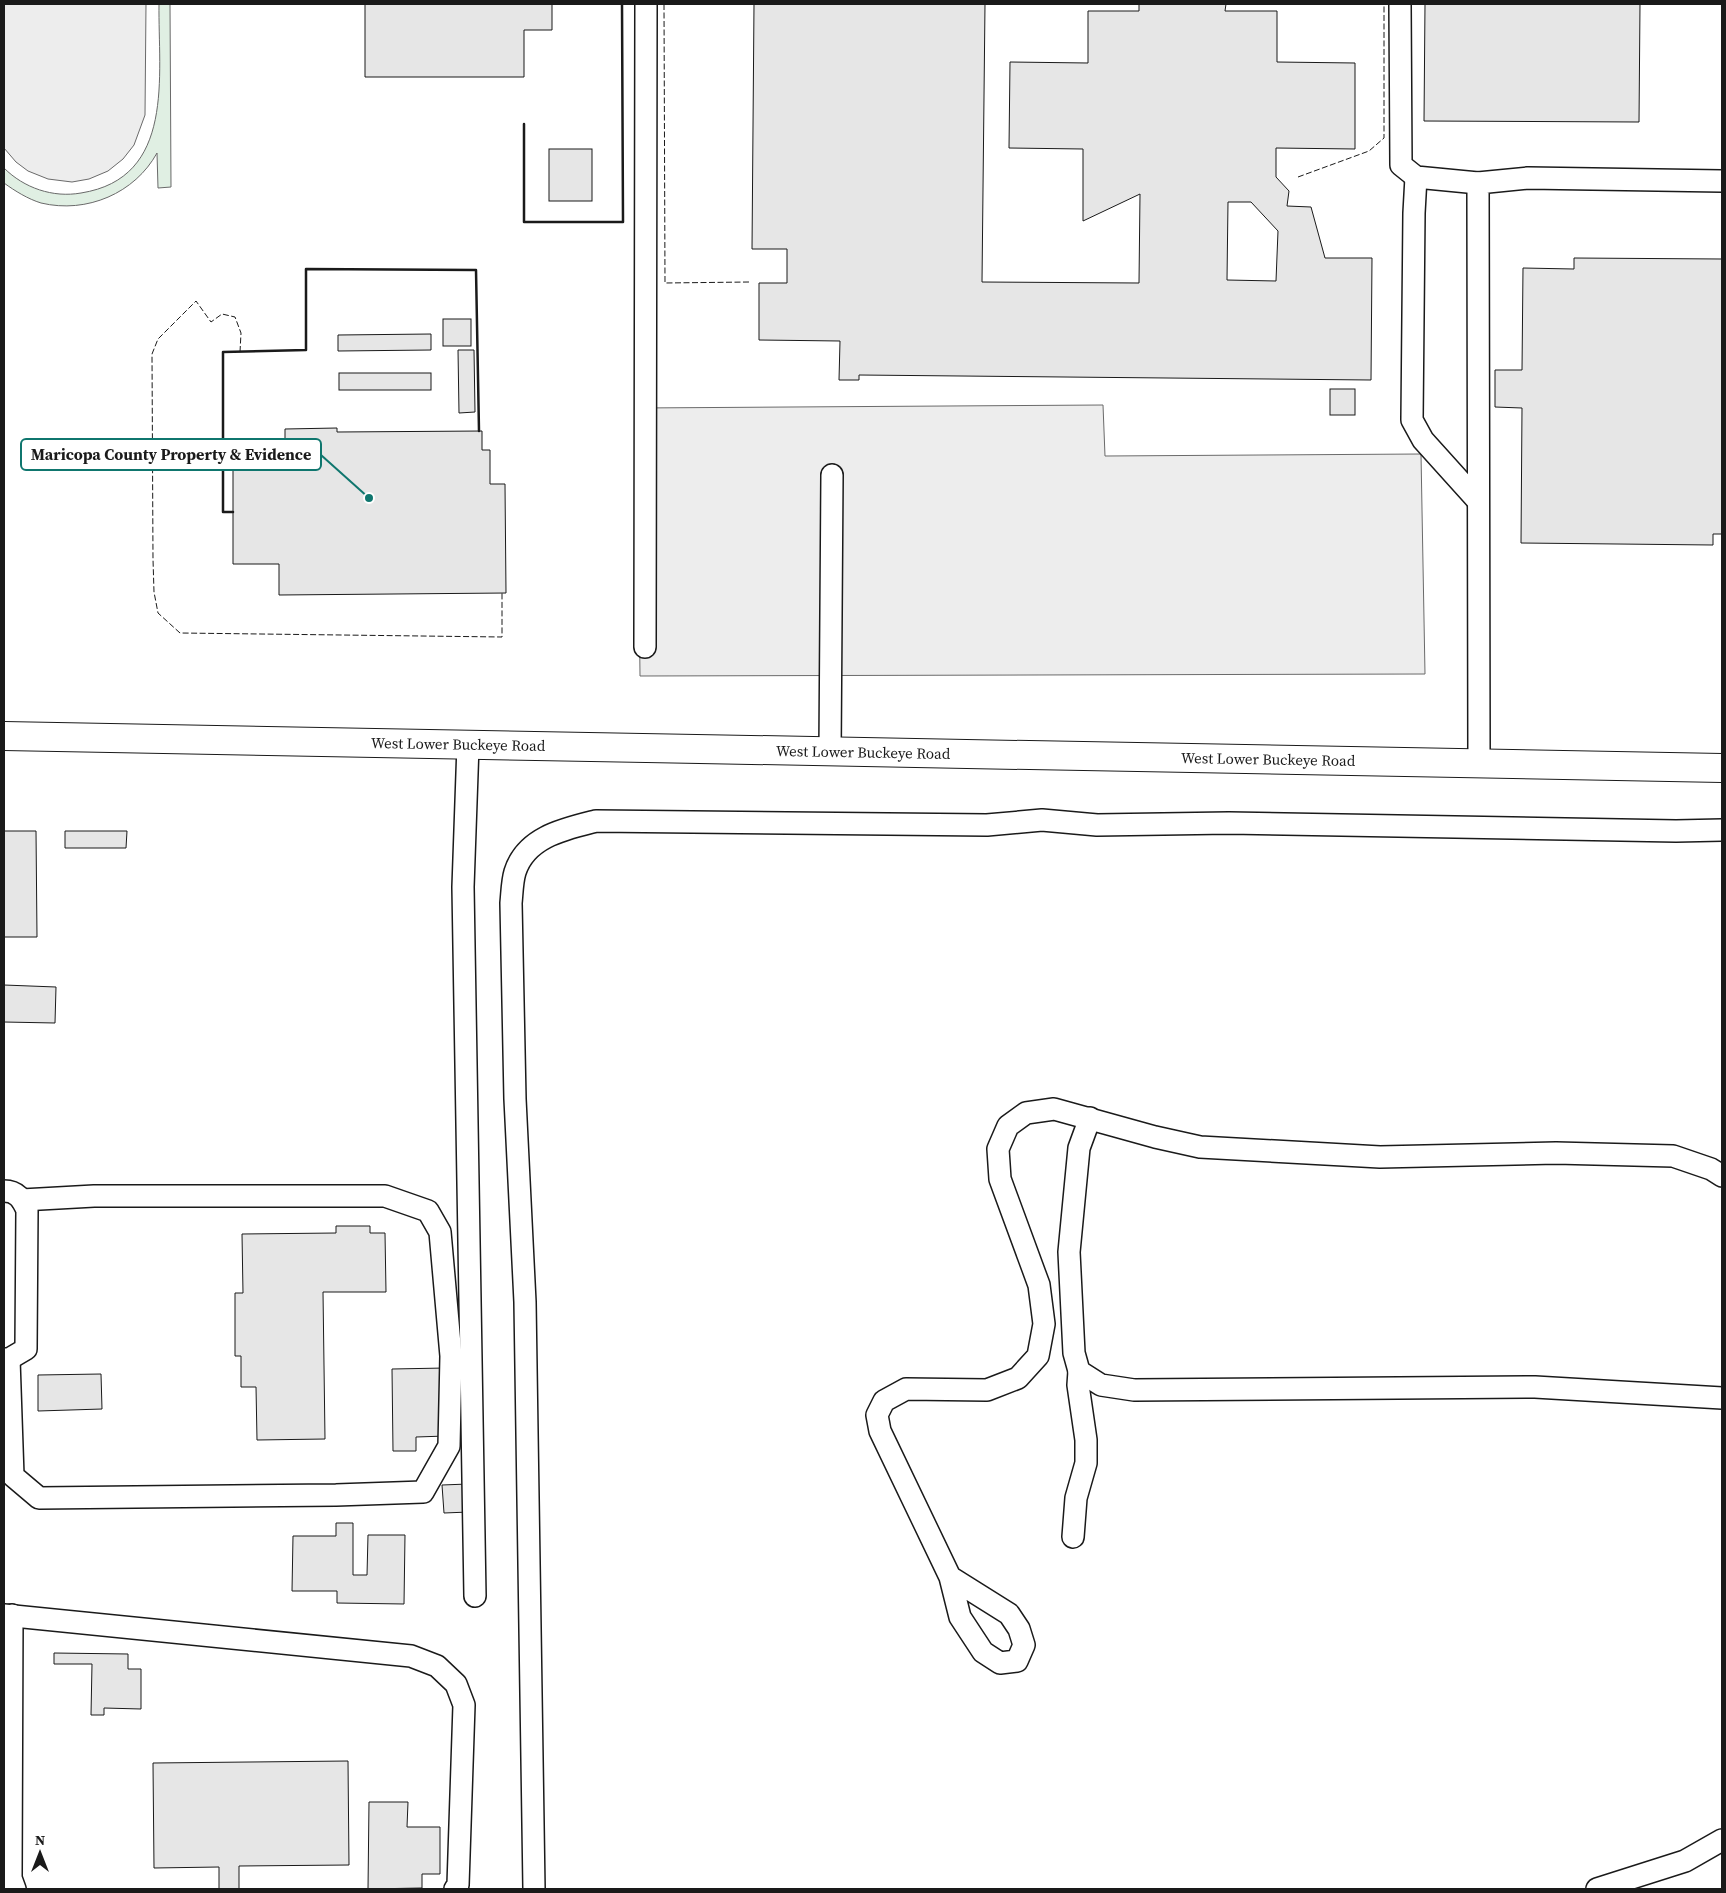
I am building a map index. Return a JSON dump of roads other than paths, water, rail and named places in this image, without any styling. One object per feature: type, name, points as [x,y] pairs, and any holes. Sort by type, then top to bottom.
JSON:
[{"type":"main road","name":"West Lower Buckeye Road","points":[[4,736],[1722,768]]},
{"type":"lane","points":[[645,647],[646,4]]},
{"type":"lane","points":[[1400,4],[1402,165],[1416,177],[1478,183],[1528,178],[1722,181]]},
{"type":"lane","points":[[1416,177],[1412,420],[1423,440],[1478,500]]},
{"type":"lane","points":[[1478,183],[1479,762]]},
{"type":"lane","points":[[830,752],[832,475]]},
{"type":"lane","points":[[468,745],[463,887],[475,1596]]},
{"type":"lane","points":[[534,1889],[525,1302],[515,1099],[511,903],[515,872],[528,848],[559,830],[596,821],[986,826],[1042,820],[1097,824],[1229,823],[1666,831],[1722,830]]},
{"type":"lane","points":[[950,1577],[880,1431],[877,1415],[884,1401],[906,1389],[987,1390],[1018,1378],[1038,1356],[1044,1324],[1039,1285],[1000,1179],[998,1149],[1008,1126],[1026,1113],[1054,1109],[1155,1138],[1200,1147],[1380,1157],[1556,1154],[1673,1156],[1711,1169],[1722,1176]]},
{"type":"lane","points":[[1074,1536],[1076,1498],[1086,1463],[1086,1440],[1078,1385],[1079,1371],[1074,1353],[1069,1252],[1079,1148],[1090,1118]]},
{"type":"lane","points":[[13,1196],[386,1196],[428,1211],[440,1232],[451,1356],[449,1446],[423,1492],[336,1495],[39,1498],[13,1476],[6,1359],[26,1349],[27,1210],[13,1196]]},
{"type":"lane","points":[[1079,1371],[1101,1385],[1134,1390],[1535,1387],[1722,1398]]},
{"type":"lane","points":[[15,1889],[11,1878],[8,1615],[411,1656],[437,1666],[456,1684],[464,1705],[458,1885],[455,1889]]},
{"type":"lane","points":[[1597,1889],[1685,1861],[1722,1840]]},
{"type":"place","name":"Maricopa County Property & Evidence","points":[[369,498]]}]
